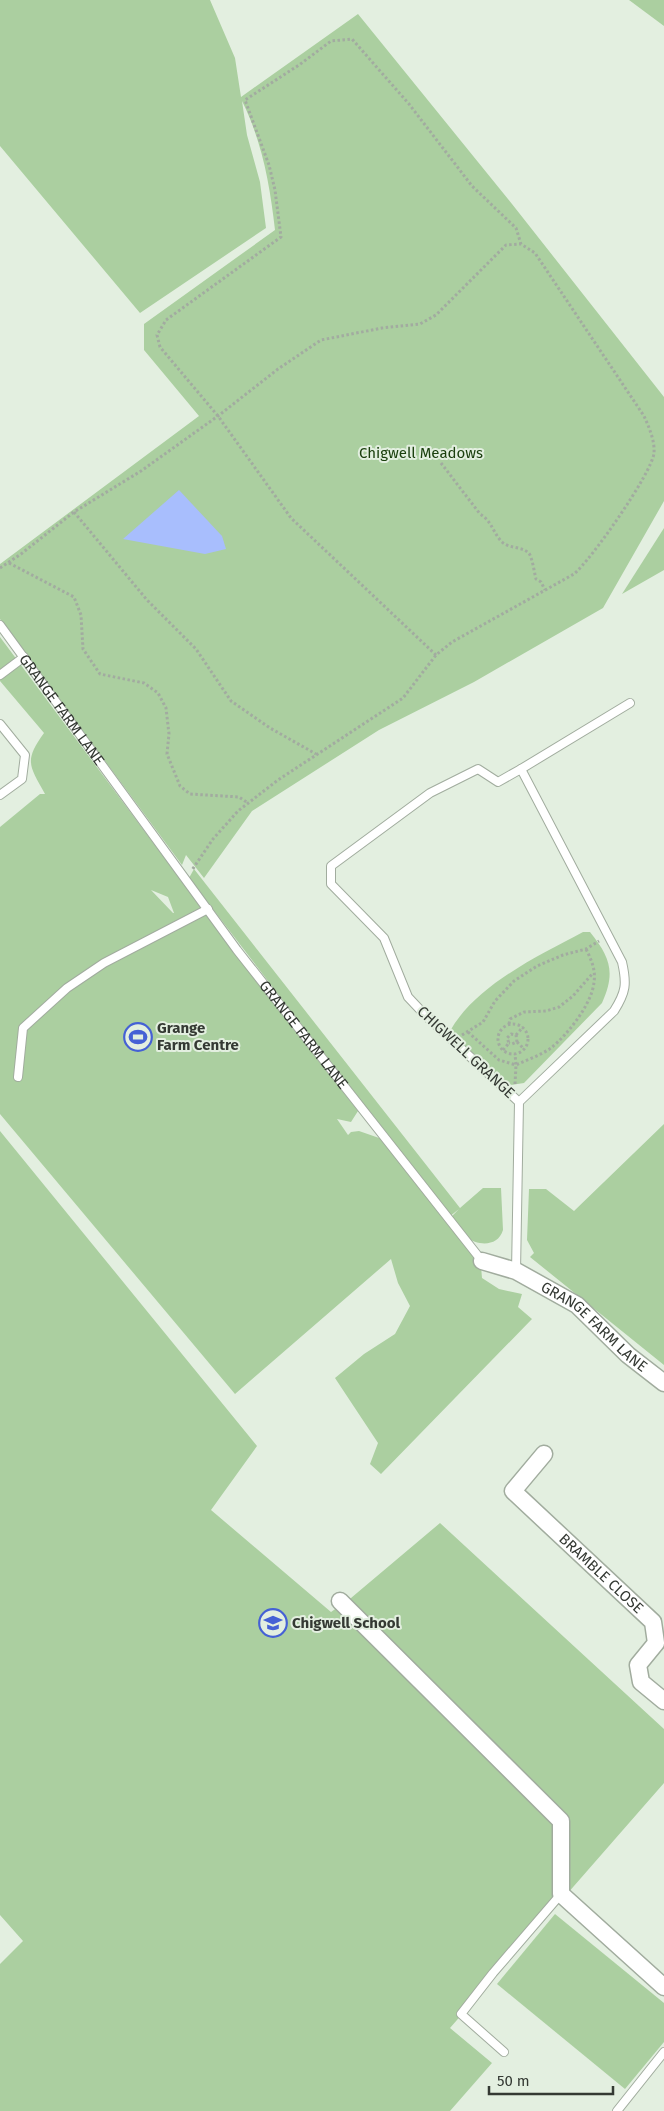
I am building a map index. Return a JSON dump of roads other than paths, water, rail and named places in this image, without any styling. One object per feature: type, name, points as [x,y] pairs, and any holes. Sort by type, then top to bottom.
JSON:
[{"type":"street","name":"GRANGE FARM LANE","points":[[482,1261],[516,1271],[577,1304],[628,1355],[664,1384]]},
{"type":"street","name":"BRAMBLE CLOSE","points":[[544,1454],[513,1491],[653,1622],[656,1643],[638,1665],[641,1682],[664,1701]]},
{"type":"street","points":[[340,1601],[561,1821],[561,1894],[664,1987]]},
{"type":"lane","name":"GRANGE FARM LANE","points":[[0,625],[237,950],[482,1261]]},
{"type":"lane","points":[[0,675],[24,657]]},
{"type":"lane","name":"CHIGWELL GRANGE","points":[[519,1102],[408,997],[384,938],[331,884],[331,866],[430,793],[478,769],[498,782],[521,770],[630,703]]},
{"type":"lane","points":[[0,724],[25,755],[22,779],[0,795]]},
{"type":"lane","name":"CHIGWELL GRANGE","points":[[516,1271],[519,1102],[614,1011],[624,995],[626,977],[622,962],[609,936],[521,770]]},
{"type":"lane","points":[[18,1077],[23,1028],[67,988],[104,963],[208,909]]},
{"type":"lane","points":[[504,2052],[461,2014],[561,1894]]},
{"type":"lane","points":[[617,2111],[664,2052]]},
{"type":"water","points":[[179,490],[222,536],[226,549],[205,554],[123,539]]},
{"type":"place","name":"Grange Farm Centre","points":[[138,1037]]},
{"type":"place","name":"Chigwell School","points":[[273,1623]]},
{"type":"park label","name":"Chigwell Meadows","points":[[421,453]]}]
